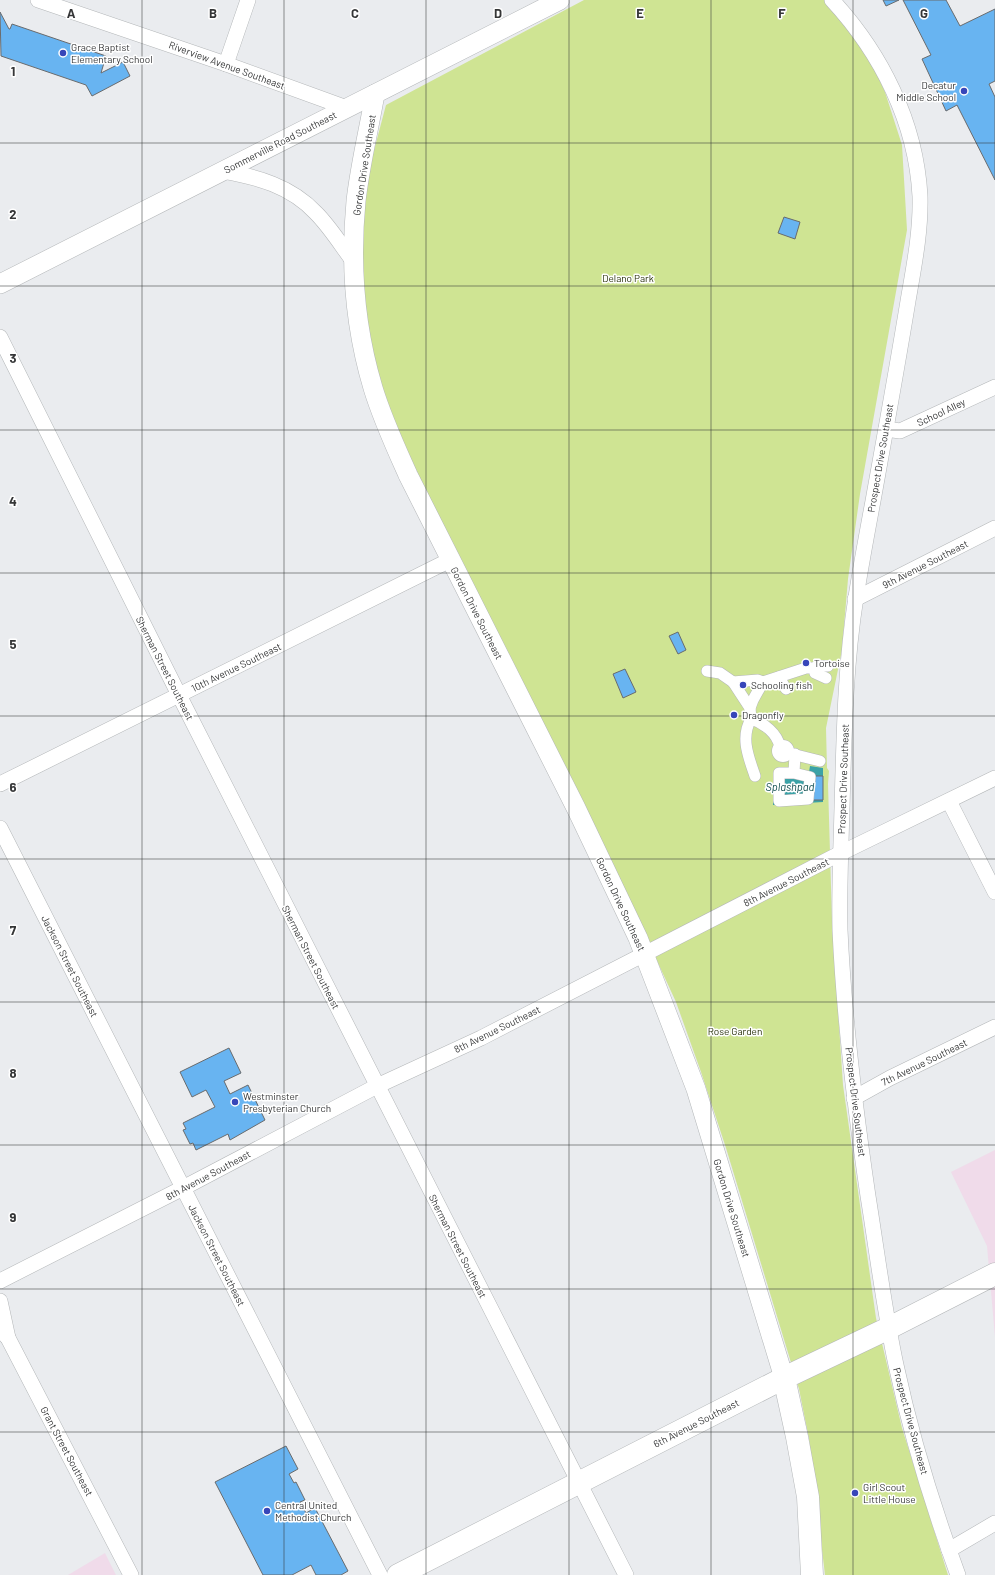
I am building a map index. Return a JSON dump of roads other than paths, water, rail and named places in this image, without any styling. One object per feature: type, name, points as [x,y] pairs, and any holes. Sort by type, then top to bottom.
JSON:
[{"type":"main road","name":"6th Avenue Southeast","points":[[398,1575],[784,1378],[889,1328],[995,1274]]},
{"type":"main road","name":"Gordon Drive Southeast","points":[[784,1378],[798,1437],[808,1497],[812,1575]]},
{"type":"street","name":"Riverview Avenue Southeast","points":[[38,0],[226,64],[346,108]]},
{"type":"street","points":[[226,64],[248,0]]},
{"type":"street","name":"Sommerville Road Southeast","points":[[0,284],[560,0]]},
{"type":"street","name":"Prospect Drive Southeast","points":[[832,0],[852,22],[870,47],[886,74],[899,103],[909,133],[916,164],[920,195],[919,226],[886,429],[855,600],[846,695],[840,929],[854,1098],[889,1328],[896,1365],[916,1445],[948,1550],[958,1575]]},
{"type":"street","name":"Gordon Drive Southeast","points":[[375,94],[357,199],[353,261],[356,311],[373,388],[392,439],[450,560],[576,808],[645,954],[696,1089],[784,1378]]},
{"type":"street","points":[[223,171],[261,178],[275,184],[303,201],[316,212],[353,261]]},
{"type":"street","name":"Sherman Street Southeast","points":[[0,337],[179,695],[626,1575]]},
{"type":"street","name":"School Alley","points":[[886,429],[900,431],[995,387]]},
{"type":"street","name":"9th Avenue Southeast","points":[[855,600],[995,528]]},
{"type":"street","name":"10th Avenue Southeast","points":[[0,784],[450,560]]},
{"type":"street","points":[[734,682],[758,680],[763,682],[806,668],[828,666]]},
{"type":"street","points":[[815,668],[815,673],[826,678]]},
{"type":"street","points":[[706,671],[720,673],[734,682],[744,702],[750,708]]},
{"type":"street","points":[[779,677],[786,689]]},
{"type":"street","points":[[755,776],[748,755],[746,742],[747,726],[751,719],[750,708],[763,682]]},
{"type":"street","points":[[751,719],[760,722],[767,728],[788,751],[794,773]]},
{"type":"street","points":[[788,751],[820,761]]},
{"type":"street","name":"8th Avenue Southeast","points":[[0,1281],[183,1188],[377,1086],[481,1038],[841,854],[995,778]]},
{"type":"street","points":[[948,801],[995,892]]},
{"type":"street","name":"Jackson Street Southeast","points":[[0,828],[380,1575]]},
{"type":"street","name":"7th Avenue Southeast","points":[[854,1098],[890,1078],[995,1027]]},
{"type":"street","name":"Grant Street Southeast","points":[[0,1301],[4,1334],[131,1575]]},
{"type":"street","points":[[948,1550],[995,1523]]},
{"type":"water","name":"Splashpad","points":[[810,766],[823,768],[823,802],[773,805],[774,773],[809,772]]},
{"type":"place","name":"Grace Baptist Elementary School","points":[[63,53]]},
{"type":"place","name":"Decatur Middle School","points":[[964,91]]},
{"type":"place","name":"Tortoise","points":[[806,663]]},
{"type":"place","name":"Schooling fish","points":[[743,685]]},
{"type":"place","name":"Dragonfly","points":[[734,715]]},
{"type":"place","name":"Westminster Presbyterian Church","points":[[235,1102]]},
{"type":"place","name":"Girl Scout Little House","points":[[855,1493]]},
{"type":"place","name":"Central United Methodist Church","points":[[267,1511]]},
{"type":"park label","name":"Delano Park","points":[[628,278]]},
{"type":"park label","name":"Rose Garden","points":[[735,1031]]}]
